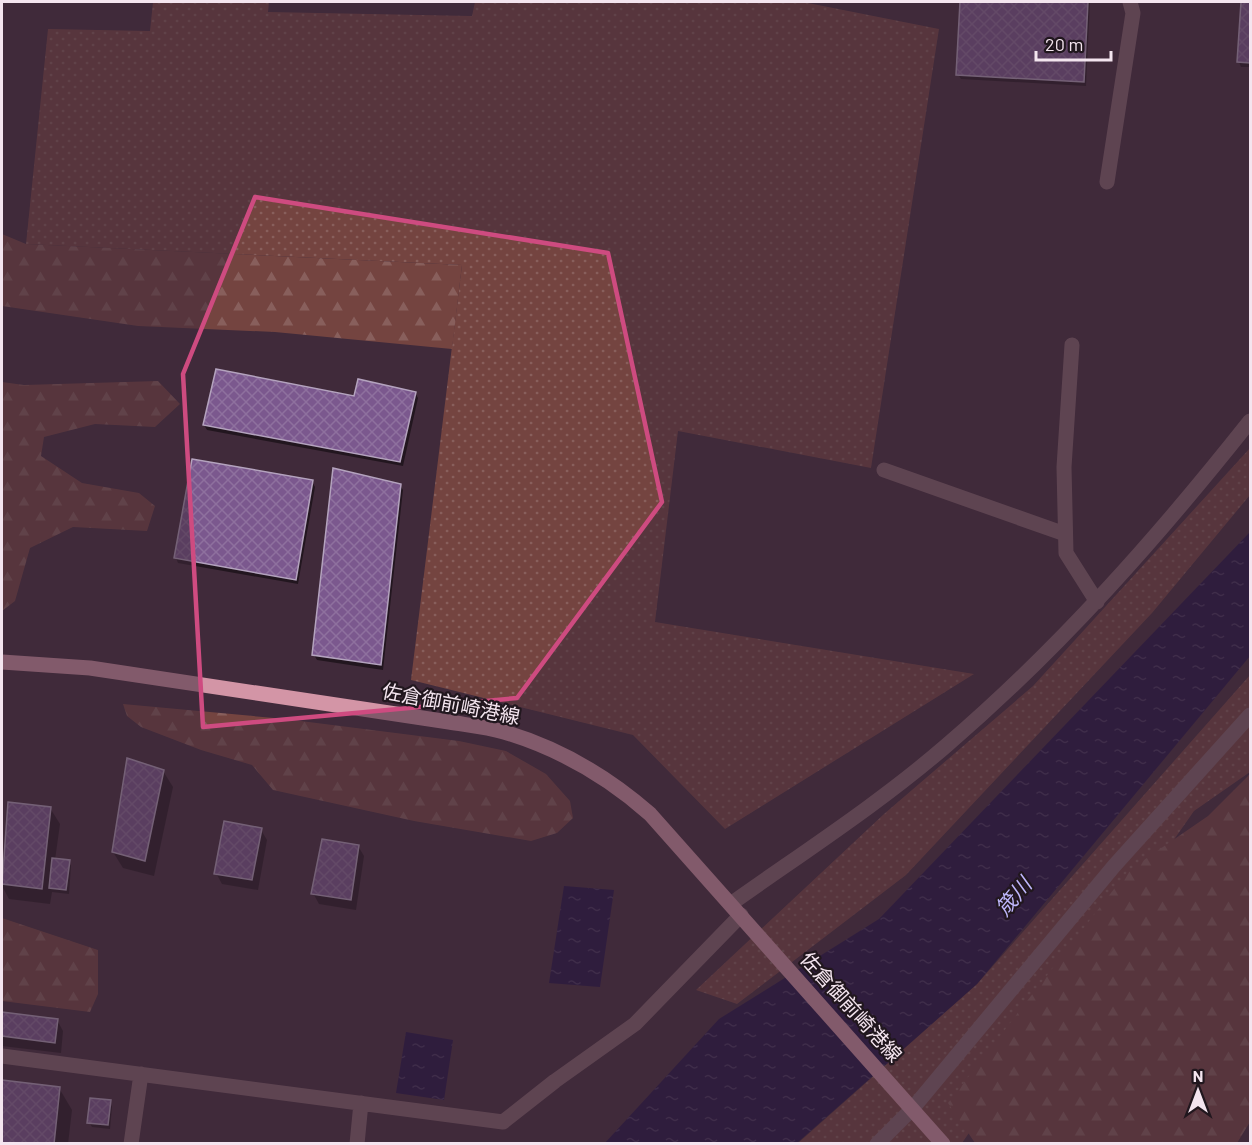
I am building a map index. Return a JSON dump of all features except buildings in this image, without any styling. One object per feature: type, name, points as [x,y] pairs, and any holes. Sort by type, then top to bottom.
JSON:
[{"type":"main road","name":"佐倉御前崎港線","points":[[2,662],[90,668],[503,732],[543,746],[620,788],[650,814],[943,1143]]},
{"type":"street","points":[[1107,182],[1133,13],[1130,2]]},
{"type":"street","points":[[1072,345],[1064,467],[1066,554],[1097,602]]},
{"type":"street","points":[[2,1056],[503,1122],[555,1081],[635,1024],[736,909],[946,746],[1043,658],[1097,602],[1251,421]]},
{"type":"street","points":[[885,470],[1065,534]]},
{"type":"street","points":[[877,1143],[1114,866],[1251,715]]},
{"type":"street","points":[[131,1143],[141,1074]]},
{"type":"street","points":[[357,1143],[361,1103]]},
{"type":"highlighted area","points":[[255,197],[608,253],[662,502],[517,698],[203,727],[183,374]]},
{"type":"green space","points":[[153,2],[269,2],[268,12],[472,16],[475,2],[803,2],[939,29],[871,468],[678,431],[655,622],[974,674],[725,829],[633,735],[411,680],[462,265],[26,244],[48,29],[150,31]]},
{"type":"green space","points":[[2,234],[26,244],[462,265],[452,349],[275,332],[138,326],[2,306]]},
{"type":"green space","points":[[158,381],[180,404],[155,427],[95,424],[44,437],[41,456],[82,483],[139,493],[155,506],[147,531],[73,527],[30,548],[15,601],[2,611],[2,382],[24,385]]},
{"type":"green space","points":[[1250,448],[1250,495],[1152,613],[906,875],[737,1004],[696,990],[884,814],[1033,686]]},
{"type":"green space","points":[[1250,675],[1250,772],[1194,811],[962,1143],[797,1144],[977,984]]},
{"type":"green space","points":[[123,704],[285,719],[459,741],[506,751],[546,774],[570,801],[573,818],[557,833],[531,841],[414,821],[273,790],[252,765],[201,750],[141,727],[127,716]]},
{"type":"green space","points":[[1250,774],[1250,1122],[1237,1143],[975,1143],[948,1103],[1128,871],[1208,816]]},
{"type":"green space","points":[[2,918],[98,950],[98,994],[90,1012],[2,1001]]},
{"type":"water","name":"筬川","points":[[1250,532],[1250,656],[977,984],[797,1143],[604,1144],[719,1019],[879,919]]},
{"type":"water","points":[[564,886],[614,890],[600,987],[549,983]]},
{"type":"water","points":[[406,1032],[453,1040],[444,1100],[396,1093]]}]
